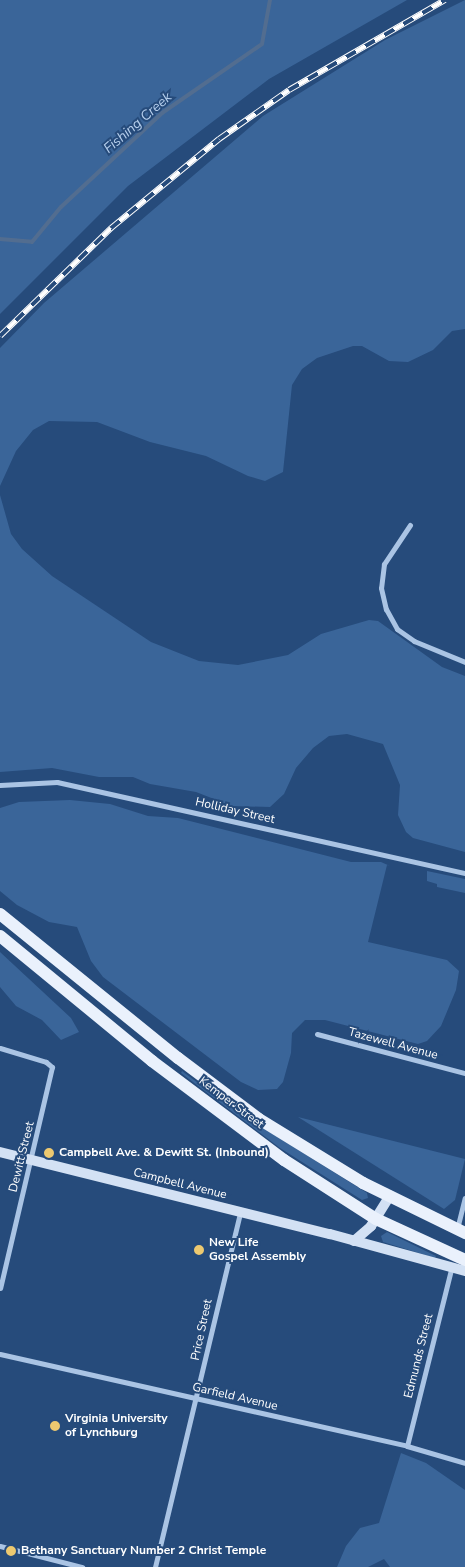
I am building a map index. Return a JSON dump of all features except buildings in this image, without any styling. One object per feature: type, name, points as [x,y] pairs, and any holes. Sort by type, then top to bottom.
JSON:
[{"type":"main road","name":"Kemper Street","points":[[0,914],[178,1058],[259,1119],[390,1196]]},
{"type":"main road","name":"Kemper Street","points":[[0,936],[152,1061],[284,1160],[376,1218],[465,1260]]},
{"type":"main road","name":"Campbell Avenue","points":[[0,1152],[240,1214],[354,1241],[451,1270],[465,1271]]},
{"type":"main road","points":[[354,1241],[376,1218],[390,1196],[461,1231]]},
{"type":"street","points":[[410,525],[384,564],[381,588],[386,608],[397,628],[414,641],[465,662]]},
{"type":"street","name":"Holliday Street","points":[[0,785],[57,782],[465,873]]},
{"type":"street","name":"Tazewell Avenue","points":[[317,1034],[465,1073]]},
{"type":"street","name":"Dewitt Street","points":[[0,1048],[46,1062],[52,1067],[50,1088],[0,1288]]},
{"type":"street","points":[[461,1231],[465,1198]]},
{"type":"street","name":"Price Street","points":[[155,1567],[197,1399],[216,1307],[240,1214]]},
{"type":"street","name":"Edmunds Street","points":[[407,1446],[451,1270]]},
{"type":"street","name":"Garfield Avenue","points":[[0,1354],[407,1446],[465,1464]]},
{"type":"street","points":[[0,1546],[82,1567]]},
{"type":"shaded area","points":[[0,0],[407,0],[269,79],[128,186],[0,314]]},
{"type":"shaded area","points":[[465,0],[465,329],[452,331],[433,350],[408,362],[389,361],[362,346],[353,346],[317,358],[302,369],[292,385],[283,472],[265,481],[248,476],[206,456],[150,442],[97,422],[49,421],[33,430],[16,451],[0,486],[0,348],[44,303],[263,116],[385,40]]},
{"type":"shaded area","points":[[0,495],[11,534],[22,549],[52,576],[151,642],[199,661],[238,665],[288,655],[321,634],[369,620],[378,621],[442,667],[465,676],[465,852],[413,838],[406,832],[398,815],[400,785],[383,744],[347,734],[329,736],[313,748],[296,768],[284,794],[270,807],[232,806],[196,792],[150,784],[133,777],[99,777],[52,768],[0,772]]},
{"type":"shaded area","points":[[70,800],[110,804],[148,816],[178,818],[351,862],[381,862],[390,866],[387,865],[368,942],[447,960],[459,971],[456,990],[441,1026],[427,1041],[418,1044],[325,1020],[305,1020],[292,1033],[291,1053],[283,1082],[277,1089],[258,1090],[241,1082],[103,977],[91,961],[77,927],[49,922],[17,905],[0,891],[0,808],[19,802]]},
{"type":"shaded area","points":[[427,871],[465,879],[465,893],[437,887],[437,884],[427,881]]},
{"type":"shaded area","points":[[0,952],[71,1018],[79,1032],[61,1040],[42,1020],[16,1006],[0,987]]},
{"type":"shaded area","points":[[182,1071],[233,1109],[367,1193],[368,1198],[362,1200],[280,1148],[181,1073]]},
{"type":"shaded area","points":[[298,1117],[465,1159],[455,1200],[444,1209]]},
{"type":"shaded area","points":[[387,1232],[436,1256],[435,1258],[383,1242],[381,1236]]},
{"type":"shaded area","points":[[401,1453],[426,1463],[465,1490],[465,1567],[390,1567],[384,1559],[368,1567],[337,1567],[346,1546],[360,1528],[379,1523]]},
{"type":"waterway","name":"Fishing Creek","points":[[0,239],[32,242],[61,207],[162,113],[262,44],[270,0]]},
{"type":"railway","points":[[0,336],[111,228],[219,139],[289,90],[445,0]]},
{"type":"place","name":"Campbell Ave. & Dewitt St. (Inbound)","points":[[49,1153]]},
{"type":"place","name":"New Life Gospel Assembly","points":[[199,1250]]},
{"type":"place","name":"Virginia University of Lynchburg","points":[[55,1426]]},
{"type":"place","name":"Bethany Sanctuary Number 2 Christ Temple","points":[[11,1551]]}]
